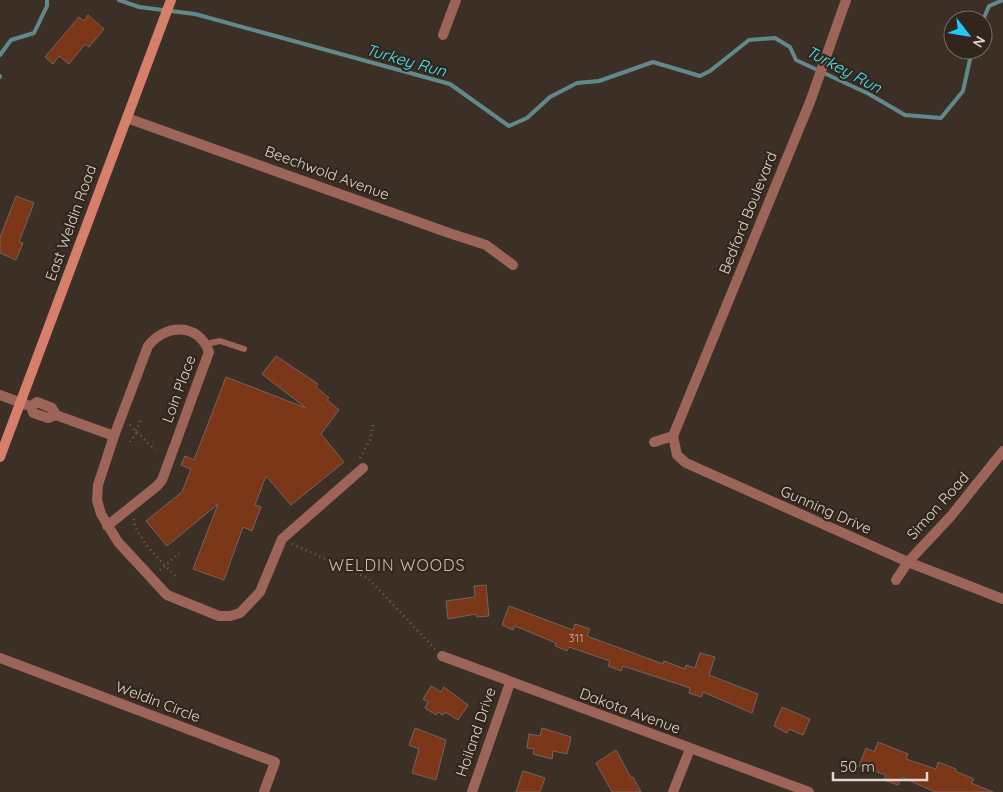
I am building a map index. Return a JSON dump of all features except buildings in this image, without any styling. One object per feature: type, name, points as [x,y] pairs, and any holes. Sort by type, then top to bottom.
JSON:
[{"type":"street","name":"East Weldin Road","points":[[0,457],[171,0]]},
{"type":"street","points":[[443,35],[456,0]]},
{"type":"street","name":"Bedford Boulevard","points":[[673,436],[817,84],[846,0]]},
{"type":"street","name":"Beechwold Avenue","points":[[126,118],[449,233],[476,240],[513,264]]},
{"type":"street","name":"Loin Place","points":[[107,526],[162,480],[206,360],[208,352],[206,344],[200,337],[183,330],[172,329],[155,338],[148,346],[114,436],[98,493],[101,514],[107,526],[118,542],[167,595],[219,616],[240,613],[254,601],[260,592],[282,540],[359,466]]},
{"type":"street","points":[[0,395],[31,406],[36,402],[52,408],[56,415],[114,436]]},
{"type":"street","points":[[654,442],[673,436]]},
{"type":"street","name":"Gunning Drive","points":[[673,436],[677,455],[686,463],[908,562],[1003,599]]},
{"type":"street","name":"Simon Road","points":[[896,580],[908,562],[952,516],[1003,451]]},
{"type":"street","name":"Dakota Avenue","points":[[442,656],[510,683],[809,792]]},
{"type":"street","name":"Weldin Circle","points":[[0,658],[275,762],[264,792]]},
{"type":"street","name":"Hoiland Drive","points":[[472,792],[510,683]]},
{"type":"street","points":[[673,792],[690,749]]},
{"type":"lane","points":[[206,344],[220,341],[244,349]]},
{"type":"path","points":[[130,442],[137,432],[141,420]]},
{"type":"path","points":[[359,466],[374,421]]},
{"type":"path","points":[[127,422],[155,450]]},
{"type":"path","points":[[282,540],[368,578],[442,656]]},
{"type":"path","points":[[158,571],[179,553]]},
{"type":"waterway","name":"Turkey Run","points":[[0,55],[11,40],[34,33],[47,6],[47,0]]},
{"type":"waterway","name":"Turkey Run","points":[[119,0],[139,7],[195,14],[450,84],[509,126],[527,118],[550,97],[577,83],[599,81],[653,62],[700,76],[710,71],[749,40],[775,38],[790,47],[796,60],[869,94],[905,115],[941,118],[963,91],[970,60]]},
{"type":"waterway","name":"Turkey Run","points":[[987,10],[989,6],[1003,0]]},
{"type":"district","name":"WELDIN WOODS","points":[[397,565]]}]
